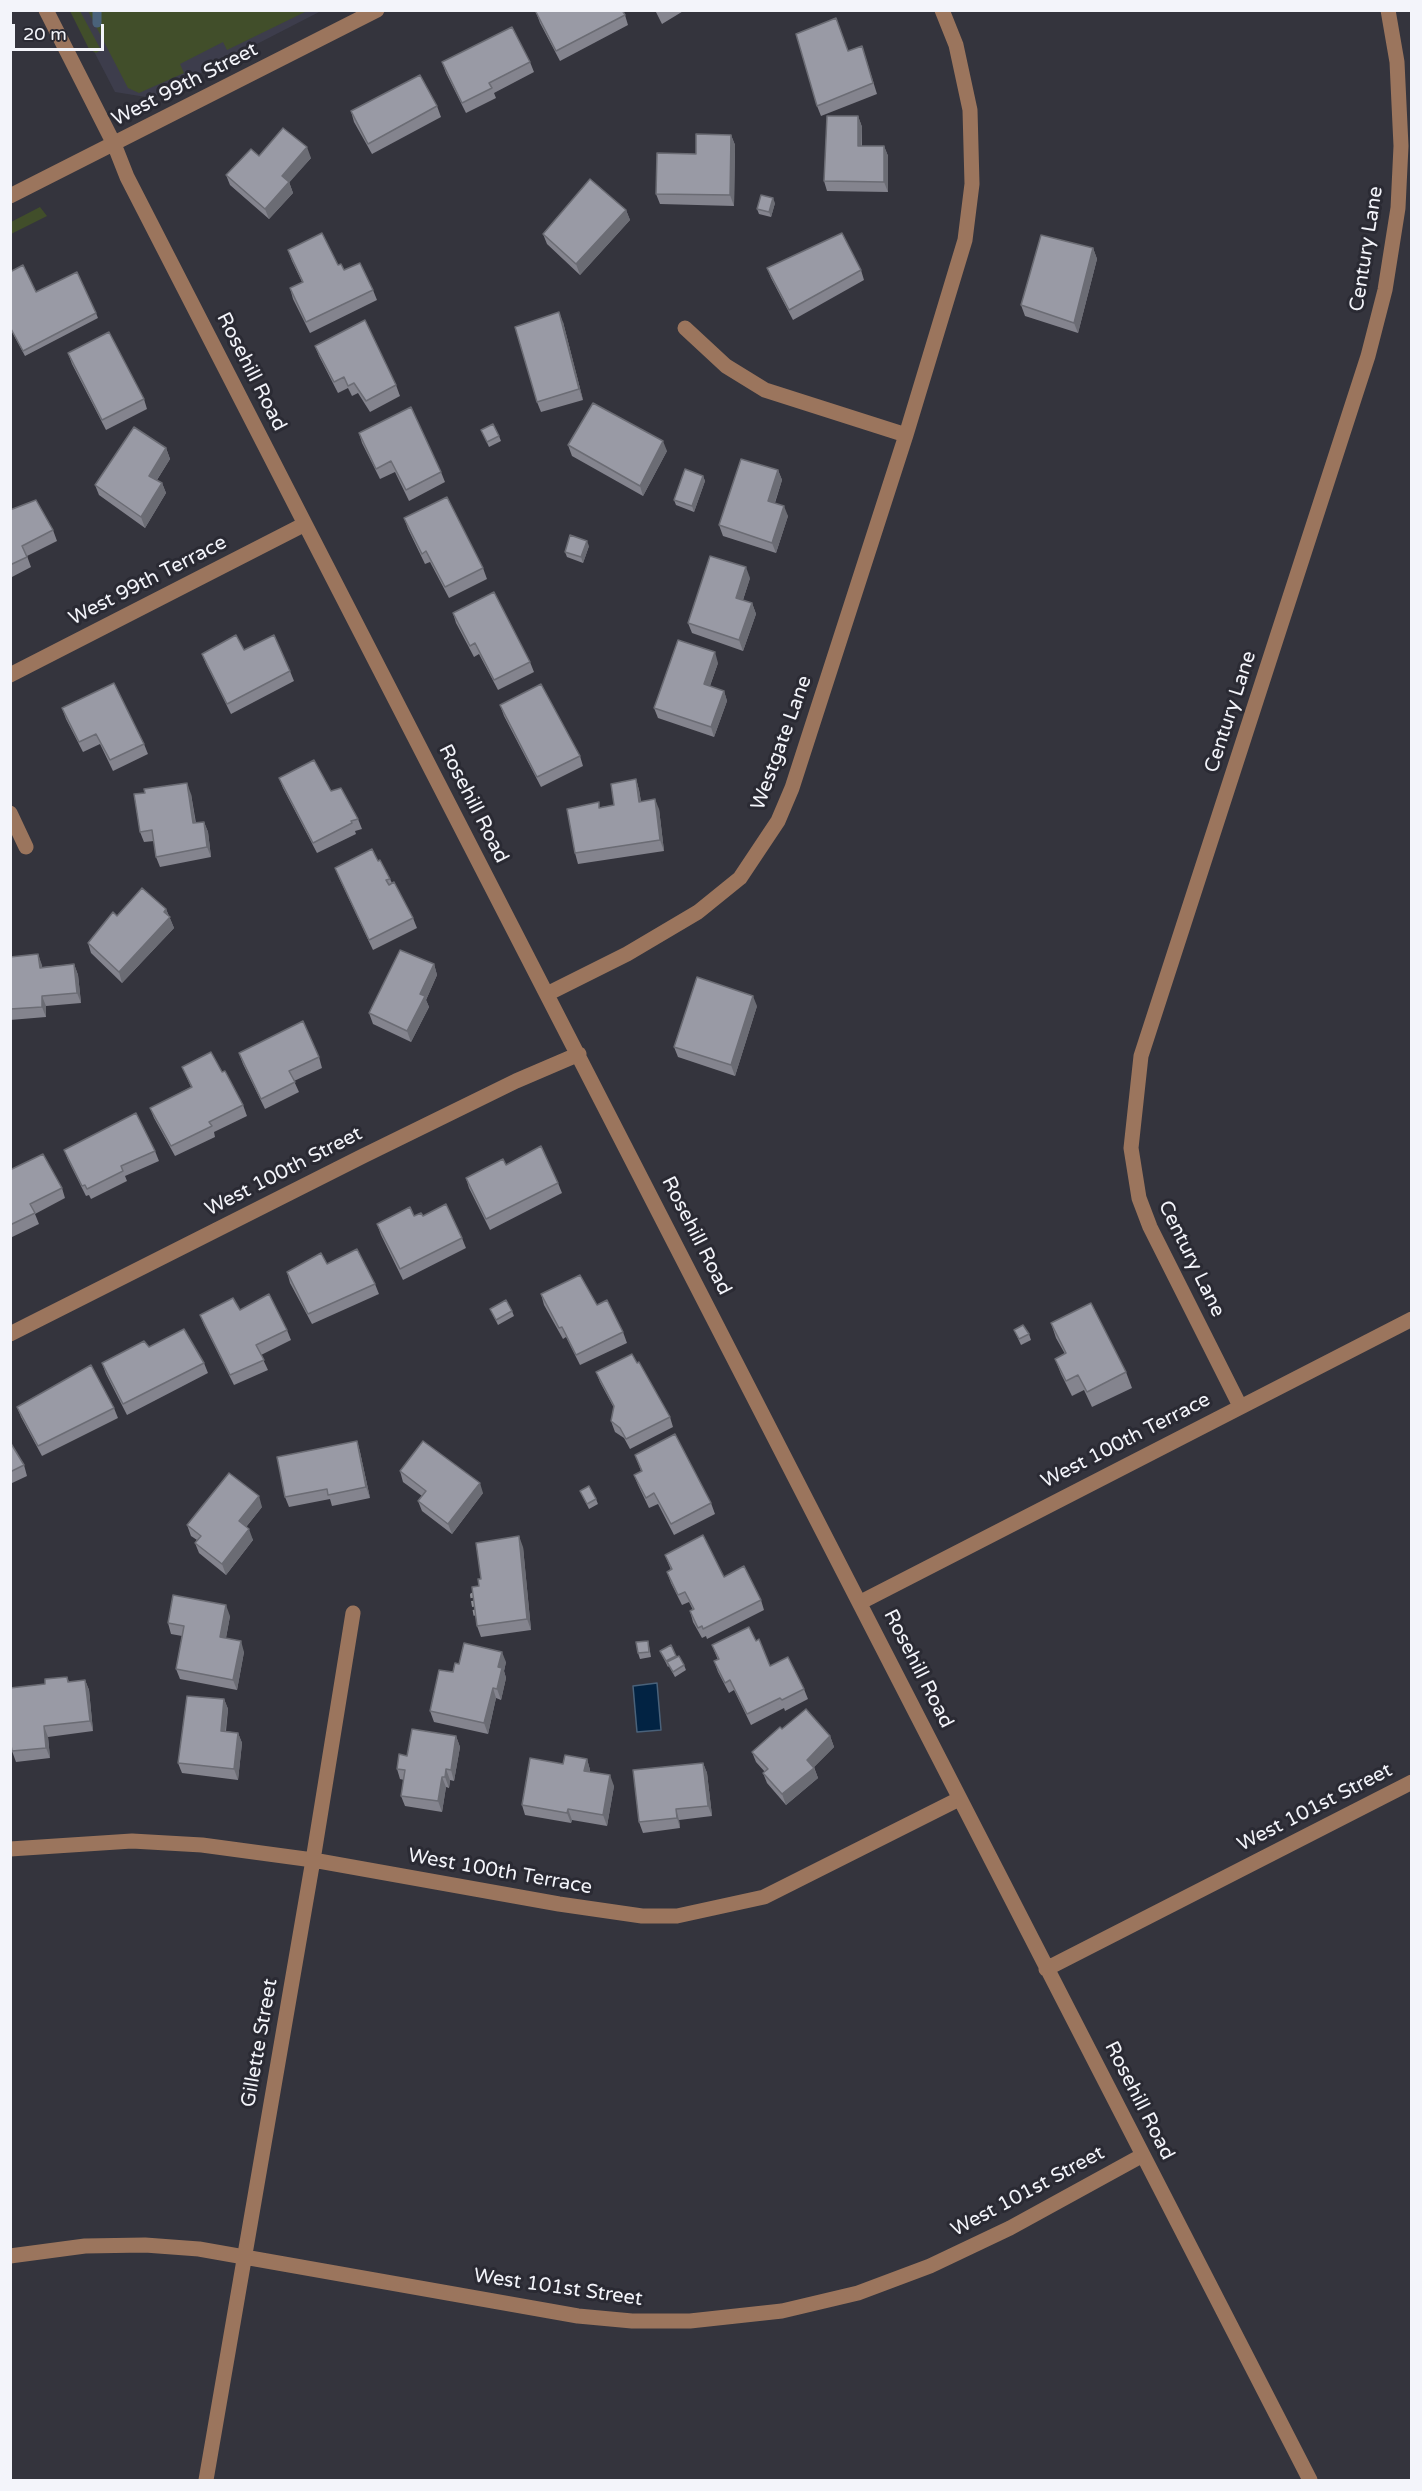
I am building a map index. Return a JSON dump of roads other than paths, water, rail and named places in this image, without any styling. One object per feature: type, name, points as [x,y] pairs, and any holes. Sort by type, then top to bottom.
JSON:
[{"type":"street","name":"Rosehill Road","points":[[46,10],[114,144],[127,177],[861,1602],[1046,1969],[1310,2481]]},
{"type":"street","name":"West 99th Street","points":[[10,196],[377,10]]},
{"type":"street","name":"Westgate Lane","points":[[548,994],[627,954],[698,912],[740,878],[778,821],[824,694],[965,240],[972,192],[970,110],[956,45],[942,10]]},
{"type":"street","name":"Century Lane","points":[[1240,1406],[1150,1227],[1139,1198],[1131,1148],[1141,1056],[1368,356],[1385,290],[1398,208],[1401,146],[1397,62],[1389,10]]},
{"type":"street","points":[[685,328],[726,366],[765,390],[906,435]]},
{"type":"street","name":"West 99th Terrace","points":[[10,675],[305,524]]},
{"type":"street","points":[[10,813],[26,847]]},
{"type":"street","name":"West 100th Street","points":[[10,1334],[374,1150],[516,1081],[579,1054]]},
{"type":"street","name":"West 100th Terrace","points":[[861,1602],[1412,1319]]},
{"type":"street","name":"Gillette Street","points":[[206,2481],[313,1860],[353,1613]]},
{"type":"street","name":"West 101st Street","points":[[1046,1969],[1412,1782]]},
{"type":"street","name":"West 100th Terrace","points":[[10,1849],[132,1842],[202,1845],[313,1860],[559,1904],[642,1916],[677,1917],[764,1897],[959,1798]]},
{"type":"street","name":"West 101st Street","points":[[10,2256],[85,2246],[144,2245],[199,2249],[578,2316],[632,2321],[690,2322],[770,2313],[858,2293],[930,2266],[1010,2228],[1143,2155]]},
{"type":"water","points":[[657,1683],[661,1730],[637,1732],[633,1686]]},
{"type":"waterway","points":[[97,10],[97,23]]}]
